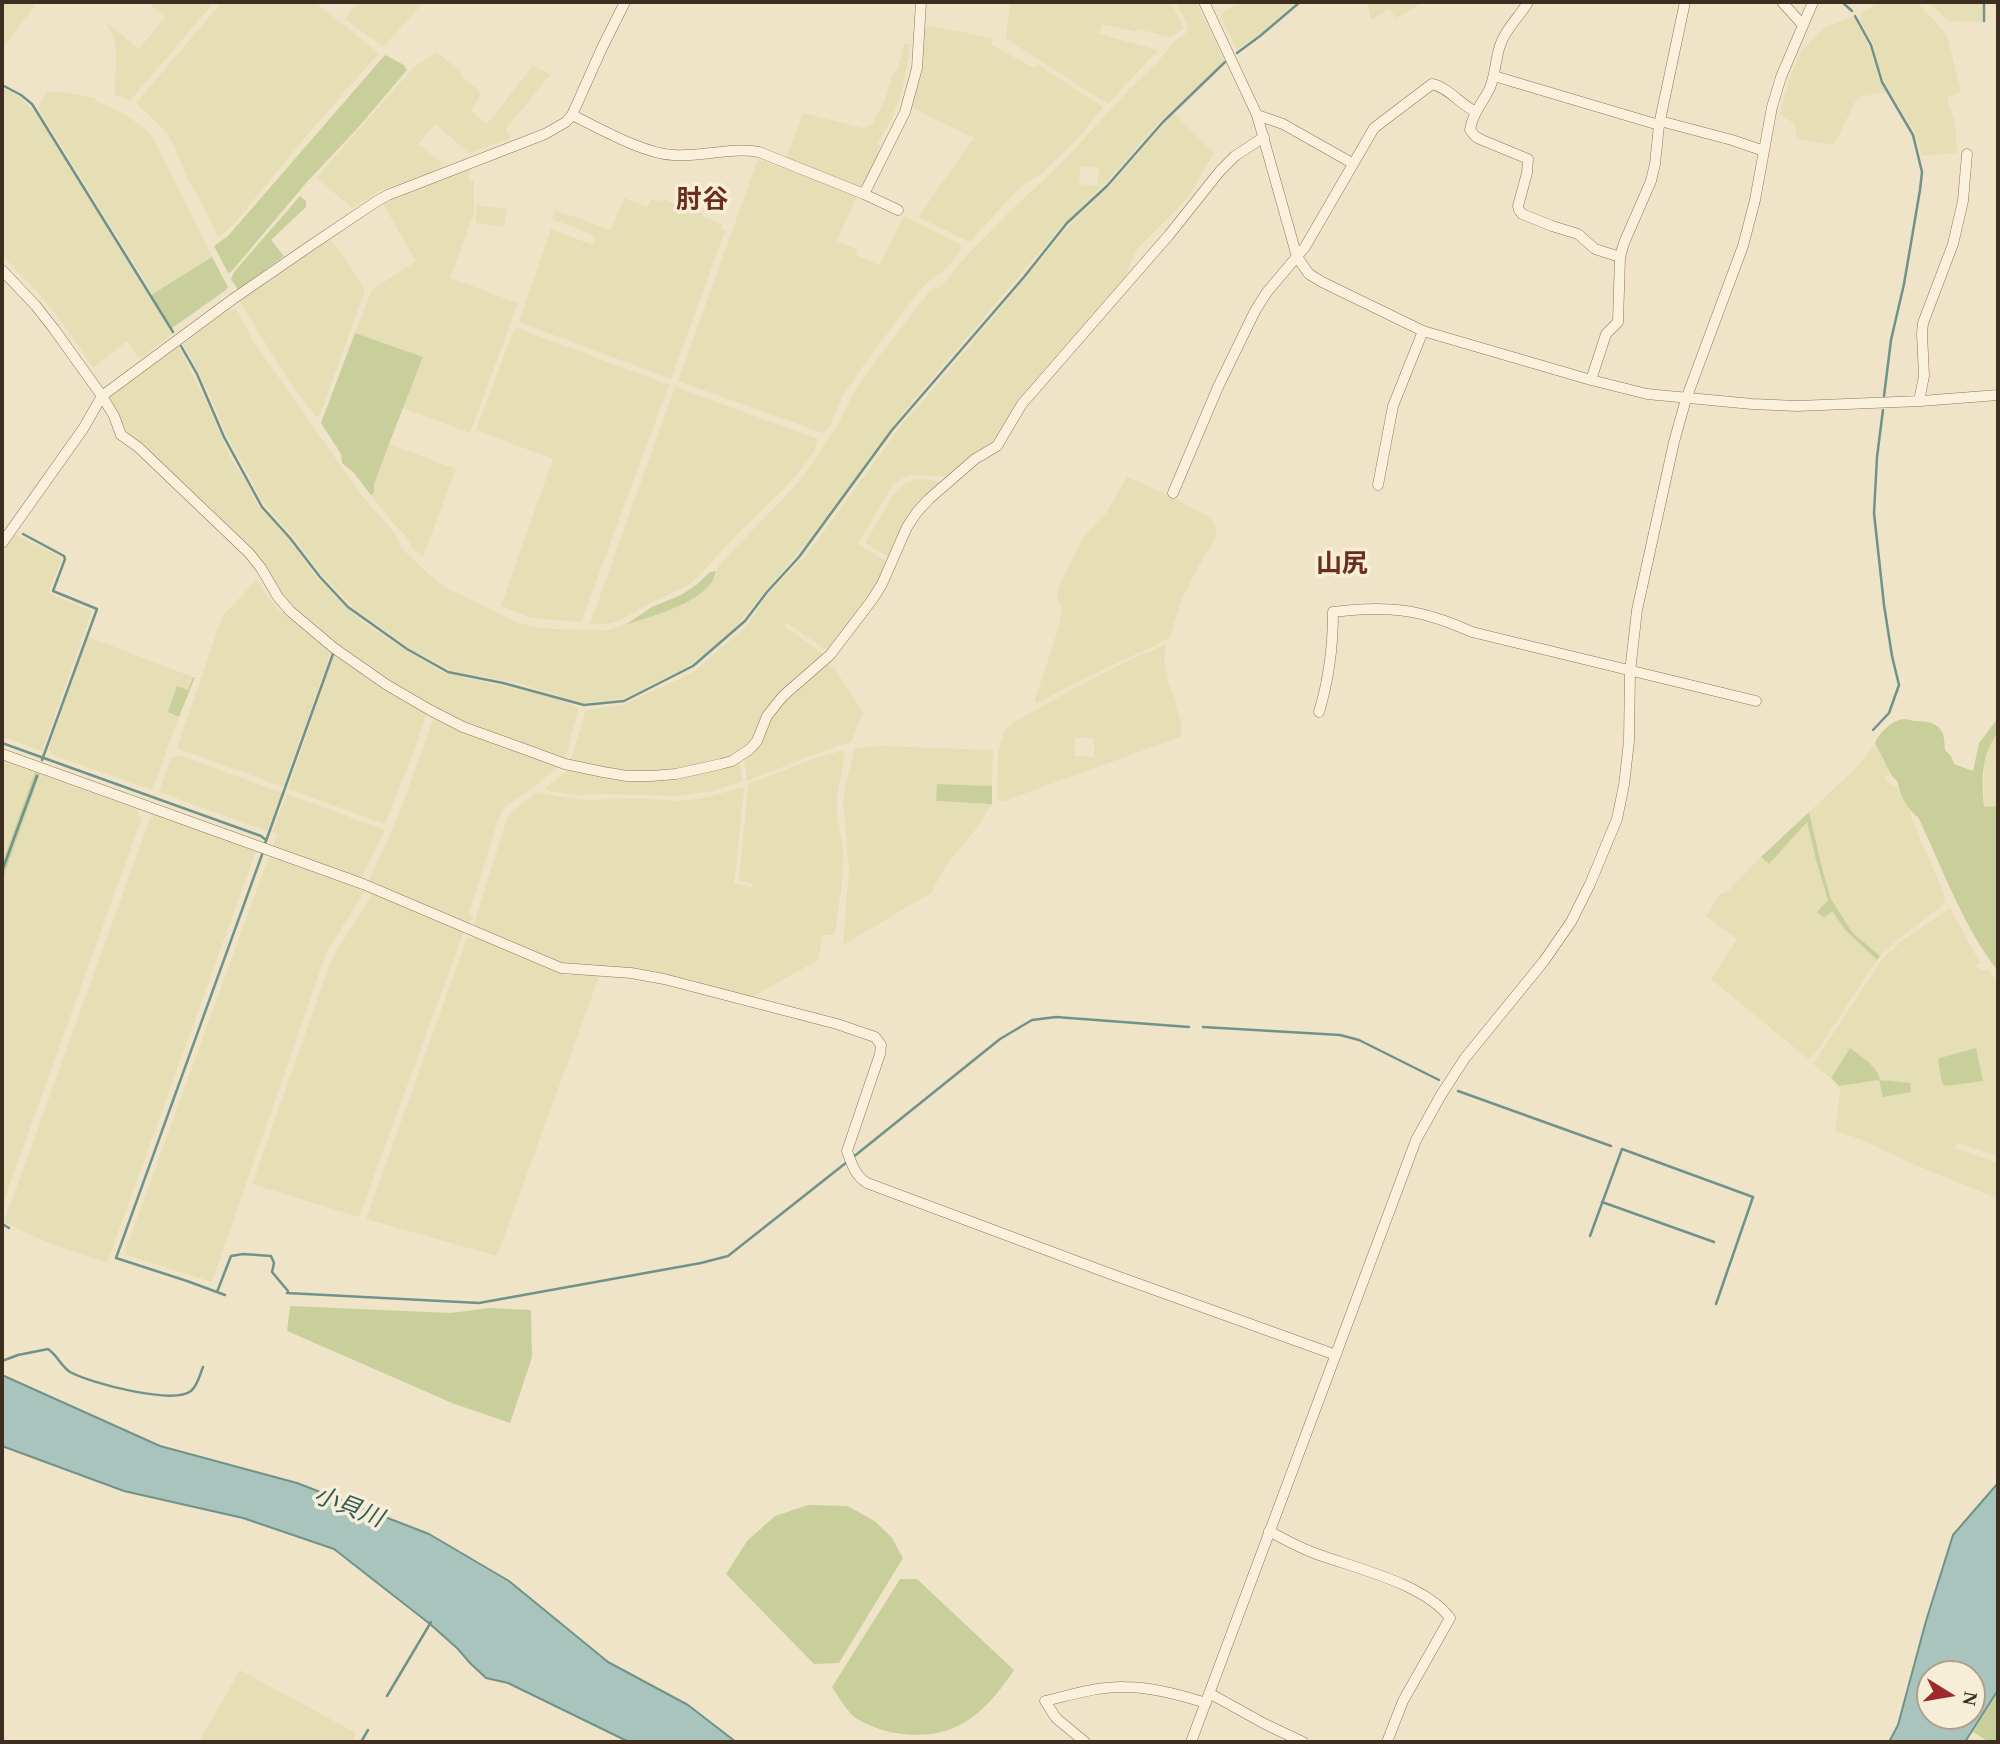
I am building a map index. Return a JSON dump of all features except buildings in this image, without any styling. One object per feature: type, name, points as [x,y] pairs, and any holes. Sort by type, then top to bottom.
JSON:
[{"type":"street","points":[[2,543],[83,429],[102,396],[233,299],[377,201],[545,134],[566,122],[572,115],[601,48],[625,2]]},
{"type":"street","points":[[864,194],[905,112],[917,68],[921,2]]},
{"type":"street","points":[[1204,2],[1257,115],[1297,257],[1304,270],[1423,331],[1591,380],[1647,394],[1686,399],[1797,406],[1998,395]]},
{"type":"street","points":[[1528,2],[1501,43],[1494,76],[1473,118],[1470,130],[1476,137],[1528,159],[1519,210],[1552,226],[1578,234],[1595,249],[1620,257]]},
{"type":"street","points":[[1591,380],[1606,334],[1615,327],[1620,316],[1620,257],[1651,181],[1685,2]]},
{"type":"street","points":[[1782,2],[1802,24]]},
{"type":"street","points":[[1191,1742],[1405,1167],[1428,1118],[1465,1058],[1544,961],[1571,922],[1617,819],[1629,741],[1630,672],[1637,610],[1674,442],[1686,399],[1743,246],[1755,200],[1772,107],[1781,77],[1813,2]]},
{"type":"street","points":[[1494,76],[1660,123],[1701,131],[1764,151]]},
{"type":"street","points":[[1173,493],[1218,387],[1255,312],[1267,292],[1305,247],[1352,163],[1378,124],[1432,84],[1476,112]]},
{"type":"street","points":[[572,115],[656,152],[676,156],[742,149],[759,152],[864,194],[898,211]]},
{"type":"street","points":[[1257,115],[1283,124],[1352,163]]},
{"type":"street","points":[[2,270],[54,329],[102,396],[121,435],[161,468],[249,553],[290,611],[334,648],[387,685],[463,727],[568,765],[627,776],[676,774],[732,761],[757,741],[774,707],[831,655],[872,600],[917,512],[975,459],[997,446],[1022,404],[1169,235],[1220,171],[1235,156],[1265,137]]},
{"type":"street","points":[[1919,401],[1924,376],[1923,323],[1953,244],[1963,201],[1967,154]]},
{"type":"street","points":[[1378,485],[1393,406],[1423,331]]},
{"type":"street","points":[[1319,712],[1329,674],[1334,612],[1368,608],[1410,611],[1443,619],[1472,632],[1756,701]]},
{"type":"street","points":[[2,754],[374,888],[561,968],[648,975],[830,1022],[875,1037],[881,1045],[880,1054],[847,1151],[858,1177],[867,1183],[1108,1273],[1336,1355]]},
{"type":"street","points":[[1269,1531],[1314,1553],[1409,1588],[1432,1600],[1450,1618],[1402,1701],[1387,1742]]},
{"type":"street","points":[[1085,1742],[1056,1718],[1045,1701],[1127,1687],[1207,1698],[1303,1742]]},
{"type":"shaded area","points":[[2,2],[37,2],[2,49]]},
{"type":"shaded area","points":[[147,2],[214,2],[130,101],[115,95],[116,49],[106,22],[139,49],[165,17]]},
{"type":"shaded area","points":[[222,2],[314,2],[379,53],[233,225],[218,238],[173,143],[164,130],[136,103]]},
{"type":"shaded area","points":[[358,2],[424,2],[382,46],[345,19]]},
{"type":"shaded area","points":[[1010,2],[1171,2],[1184,28],[1171,37],[1102,24],[1099,34],[1158,50],[1108,104],[1008,40],[1006,36]]},
{"type":"shaded area","points":[[1175,2],[1196,2],[1224,60],[1162,119],[1109,179],[1062,226],[906,409],[818,529],[732,631],[686,668],[622,699],[582,703],[517,683],[453,671],[411,649],[355,609],[321,574],[261,500],[183,344],[214,320],[232,309],[237,310],[253,341],[362,496],[397,536],[401,548],[431,576],[446,588],[519,623],[555,629],[609,630],[690,601],[715,577],[719,565],[797,484],[836,428],[853,394],[874,363],[929,292],[941,287],[958,265],[1009,212],[1064,161],[1130,88],[1186,33],[1187,24]],"holes":[[[1081,166],[1099,168],[1097,186],[1079,184]]]},
{"type":"shaded area","points":[[1242,2],[1296,2],[1237,50],[1221,18],[1224,11]]},
{"type":"shaded area","points":[[1367,2],[1424,2],[1396,18],[1389,9],[1371,19]]},
{"type":"shaded area","points":[[1879,2],[1917,2],[1947,35],[1961,92],[1949,96],[1948,102],[1955,123],[1957,153],[1921,156],[1915,133],[1884,81],[1873,43],[1859,19],[1860,14]]},
{"type":"shaded area","points":[[1928,2],[1982,2],[1982,22],[1949,21]]},
{"type":"shaded area","points":[[1854,16],[1872,52],[1886,93],[1875,93],[1869,97],[1864,94],[1856,100],[1834,145],[1797,139],[1793,123],[1780,114],[1800,53],[1824,28]]},
{"type":"shaded area","points":[[926,25],[993,39],[992,45],[1034,68],[1037,64],[1103,107],[1082,134],[1042,173],[1019,188],[970,242],[918,217],[974,138],[909,106]]},
{"type":"shaded area","points":[[904,43],[911,45],[901,95],[877,144],[881,147],[878,152],[880,154],[862,188],[785,161],[803,113],[863,128],[872,125],[885,100],[893,73],[897,71]]},
{"type":"shaded area","points":[[436,52],[479,90],[480,95],[471,111],[487,124],[533,66],[551,74],[506,129],[510,139],[469,153],[435,124],[418,144],[442,162],[439,167],[433,172],[379,191],[353,208],[316,178],[413,68]]},
{"type":"shaded area","points":[[2,87],[21,98],[35,112],[172,334],[140,359],[127,341],[93,368],[43,298],[2,255]]},
{"type":"shaded area","points":[[46,92],[95,98],[97,102],[123,113],[144,128],[152,136],[212,257],[153,294],[38,108]]},
{"type":"shaded area","points":[[1174,113],[1214,153],[1191,192],[1139,247],[1126,276],[1019,398],[996,441],[975,453],[947,477],[913,475],[892,486],[858,544],[889,563],[879,583],[829,652],[787,623],[784,626],[826,656],[803,676],[753,741],[730,758],[684,769],[657,772],[628,772],[571,760],[586,710],[623,705],[692,673],[746,627],[766,597],[811,549],[902,424],[1066,229],[1112,184]]},
{"type":"shaded area","points":[[758,159],[857,195],[837,241],[858,250],[856,255],[879,265],[904,216],[962,248],[948,267],[923,286],[861,369],[842,397],[831,424],[823,433],[678,381]]},
{"type":"shaded area","points":[[470,167],[469,180],[474,181],[474,213],[450,278],[518,303],[470,433],[403,408],[423,357],[355,333],[372,290],[416,261],[383,204]]},
{"type":"shaded area","points":[[624,198],[647,207],[651,199],[660,202],[663,199],[703,214],[703,217],[722,224],[721,229],[725,231],[671,379],[519,322],[551,229],[593,245],[595,240],[593,235],[552,219],[555,210],[611,230]]},
{"type":"shaded area","points":[[476,205],[507,209],[504,227],[476,223]]},
{"type":"shaded area","points":[[331,240],[365,290],[320,415],[316,417],[291,384],[239,301]]},
{"type":"shaded area","points":[[517,328],[669,385],[581,622],[531,618],[501,606],[553,459],[476,430],[513,332]]},
{"type":"shaded area","points":[[178,345],[232,460],[256,503],[288,538],[316,577],[363,622],[442,672],[558,699],[579,708],[565,759],[465,723],[392,686],[315,629],[284,601],[253,549],[127,432],[109,398]]},
{"type":"shaded area","points":[[675,387],[818,439],[815,449],[787,486],[688,585],[621,620],[607,624],[590,624]]},
{"type":"shaded area","points":[[389,444],[456,469],[423,557],[414,550],[405,535],[371,495]]},
{"type":"shaded area","points":[[1127,477],[1211,518],[1217,530],[1214,540],[1179,606],[1170,638],[1036,704],[1060,623],[1062,609],[1057,598],[1058,589],[1083,537],[1106,513]]},
{"type":"shaded area","points":[[920,479],[940,481],[941,484],[890,558],[865,543],[894,494],[906,483]]},
{"type":"shaded area","points":[[15,534],[62,558],[48,593],[92,611],[42,751],[2,737],[2,553]]},
{"type":"shaded area","points":[[256,580],[277,609],[281,612],[283,609],[332,650],[283,787],[177,748],[222,617]]},
{"type":"shaded area","points":[[88,637],[193,677],[188,690],[177,687],[168,712],[179,717],[152,790],[53,755],[49,750]]},
{"type":"shaded area","points":[[1164,645],[1166,647],[1164,658],[1182,727],[1180,737],[999,801],[998,752],[1005,730],[1060,696]],"holes":[[[1075,738],[1094,738],[1094,757],[1075,756]]]},
{"type":"shaded area","points":[[335,651],[426,711],[414,751],[385,824],[288,789]]},
{"type":"shaded area","points":[[827,664],[835,669],[863,713],[851,742],[747,781],[744,759],[758,746],[771,715],[790,693]]},
{"type":"shaded area","points":[[434,717],[557,765],[537,785],[501,811],[469,913],[473,917],[469,924],[368,883],[399,814]]},
{"type":"shaded area","points":[[1998,733],[1998,798],[1996,806],[1984,807],[1984,760]]},
{"type":"shaded area","points":[[1875,744],[1891,773],[1886,776],[1886,781],[1898,789],[1906,801],[1945,900],[1944,904],[1880,956],[1852,932],[1831,899],[1809,812],[1855,769]]},
{"type":"shaded area","points":[[881,746],[993,750],[992,786],[938,784],[936,801],[992,804],[976,829],[945,867],[931,893],[843,945],[849,870],[844,792],[854,750]]},
{"type":"shaded area","points":[[841,751],[845,754],[837,797],[837,814],[843,848],[843,873],[835,935],[823,935],[818,960],[752,997],[651,971],[561,963],[474,927],[507,819],[511,812],[538,792],[586,800],[634,798],[679,801],[709,797],[742,787],[744,790],[734,883],[752,887],[753,884],[739,880],[748,786],[819,757]]},
{"type":"shaded area","points":[[179,755],[282,793],[267,831],[159,792],[171,758]]},
{"type":"shaded area","points":[[2,760],[35,772],[2,864]]},
{"type":"shaded area","points":[[739,761],[743,781],[713,791],[677,796],[581,795],[548,791],[545,788],[571,768],[620,778]]},
{"type":"shaded area","points":[[40,774],[139,810],[137,815],[142,817],[2,1206],[2,881]]},
{"type":"shaded area","points":[[287,794],[385,830],[362,877],[273,846],[277,835],[272,832]]},
{"type":"shaded area","points":[[152,813],[256,851],[107,1263],[53,1245],[4,1222]]},
{"type":"shaded area","points":[[1807,821],[1832,911],[1845,930],[1877,960],[1815,1054],[1808,1059],[1711,979],[1737,939],[1706,916],[1720,894],[1727,892],[1761,857],[1769,863]]},
{"type":"shaded area","points":[[269,856],[365,891],[327,951],[212,1282],[124,1254]]},
{"type":"shaded area","points":[[374,892],[464,931],[359,1217],[252,1184],[332,958]]},
{"type":"shaded area","points":[[1950,908],[1980,963],[1974,966],[1985,971],[1988,969],[1998,983],[1998,1156],[1958,1143],[1955,1148],[1998,1163],[1998,1199],[1860,1139],[1835,1131],[1839,1086],[1879,1080],[1850,1048],[1831,1078],[1813,1064],[1882,959],[1903,940]],"holes":[[[1976,1049],[1983,1081],[1940,1058]]]},
{"type":"shaded area","points":[[475,936],[564,975],[600,974],[497,1256],[366,1219],[467,938],[474,939]]},
{"type":"shaded area","points":[[240,1670],[356,1733],[352,1742],[199,1742]]},
{"type":"green space","points":[[385,55],[404,65],[407,70],[228,273],[214,246],[228,236]]},
{"type":"green space","points":[[300,196],[306,201],[306,207],[271,240],[284,256],[238,290],[231,279],[234,272]]},
{"type":"green space","points":[[212,257],[228,287],[172,328],[151,295]]},
{"type":"green space","points":[[355,333],[423,357],[371,495],[354,473],[342,463],[341,454],[321,423]]},
{"type":"green space","points":[[716,571],[712,582],[692,599],[625,625],[652,607],[681,595],[710,572]]},
{"type":"green space","points":[[193,677],[179,717],[168,712],[177,686],[188,690]]},
{"type":"green space","points":[[1998,718],[1998,733],[1985,759],[1983,778],[1984,807],[1996,806],[1998,798],[1998,971],[1963,916],[1918,817],[1905,801],[1898,782],[1892,776],[1875,743],[1886,728],[1899,720],[1932,723],[1942,731],[1945,750],[1954,764],[1973,771],[1979,743]]},
{"type":"green space","points":[[35,772],[40,774],[2,881],[2,864]]},
{"type":"green space","points":[[937,784],[992,786],[992,804],[936,801]]},
{"type":"green space","points":[[1809,812],[1831,899],[1852,932],[1880,956],[1877,960],[1845,930],[1832,911],[1824,918],[1817,912],[1828,900],[1807,822],[1769,864],[1761,857]]},
{"type":"green space","points":[[1850,1048],[1872,1066],[1880,1080],[1910,1083],[1911,1092],[1883,1097],[1879,1080],[1839,1086],[1831,1078]]},
{"type":"green space","points":[[1976,1048],[1983,1081],[1945,1086],[1942,1083],[1938,1060]]},
{"type":"green space","points":[[290,1306],[451,1313],[490,1308],[531,1310],[532,1357],[510,1423],[452,1403],[287,1331]]},
{"type":"green space","points":[[808,1505],[848,1506],[876,1522],[892,1538],[903,1558],[839,1663],[814,1664],[726,1574],[747,1541],[775,1516]]},
{"type":"green space","points":[[900,1579],[917,1579],[1014,1670],[977,1713],[948,1730],[912,1735],[875,1727],[851,1714],[832,1687]]},
{"type":"green space","points":[[1998,1692],[1998,1742],[1989,1742],[1973,1732],[1986,1730],[1986,1711]]},
{"type":"water","name":"小貝川","points":[[2,1375],[160,1446],[297,1483],[429,1534],[509,1581],[608,1662],[688,1705],[736,1742],[629,1742],[508,1683],[486,1678],[430,1624],[334,1549],[243,1518],[124,1491],[2,1446]]},
{"type":"water","points":[[1998,1483],[1998,1690],[1986,1709],[1986,1660],[1916,1660],[1916,1730],[1973,1730],[1965,1742],[1889,1742],[1898,1725],[1926,1621],[1953,1535]]},
{"type":"waterway","points":[[1237,53],[1300,2]]},
{"type":"waterway","points":[[1842,2],[1852,11]]},
{"type":"waterway","points":[[1984,2],[1984,21]]},
{"type":"waterway","points":[[1855,16],[1871,45],[1882,82],[1913,135],[1922,172],[1904,284],[1891,340],[1884,396]]},
{"type":"waterway","points":[[181,346],[197,374],[224,437],[262,507],[348,607],[407,649],[448,672],[503,683],[584,705],[624,701],[693,666],[745,621],[799,557],[892,430],[1067,223],[1107,186],[1163,122],[1225,62]]},
{"type":"waterway","points":[[2,85],[32,104],[173,332]]},
{"type":"waterway","points":[[1873,730],[1889,713],[1899,685],[1884,605],[1874,513],[1883,410]]},
{"type":"waterway","points":[[23,534],[64,556],[53,591],[97,609],[42,760]]},
{"type":"waterway","points":[[266,841],[334,651]]},
{"type":"waterway","points":[[2,743],[261,836],[266,840],[265,845]]},
{"type":"waterway","points":[[2,871],[37,776]]},
{"type":"waterway","points":[[225,1295],[116,1258],[263,852]]},
{"type":"waterway","points":[[852,1158],[1000,1039],[1032,1020],[1056,1017],[1189,1027]]},
{"type":"waterway","points":[[1203,1027],[1340,1035],[1359,1040],[1439,1080]]},
{"type":"waterway","points":[[1458,1091],[1611,1146]]},
{"type":"waterway","points":[[1590,1236],[1622,1149],[1753,1197],[1716,1304]]},
{"type":"waterway","points":[[287,1293],[479,1303],[701,1263],[728,1256],[847,1162]]},
{"type":"waterway","points":[[1602,1202],[1714,1242]]},
{"type":"waterway","points":[[4,1225],[9,1228]]},
{"type":"waterway","points":[[217,1292],[231,1256],[243,1254],[271,1256],[274,1263],[272,1272],[288,1291]]},
{"type":"waterway","points":[[2,1361],[48,1349],[67,1370],[80,1377],[131,1391],[167,1395],[181,1395],[191,1391],[203,1367]]},
{"type":"waterway","points":[[387,1696],[431,1622]]},
{"type":"waterway","points":[[361,1742],[368,1730]]},
{"type":"district","name":"肘谷","points":[[702,201]]},
{"type":"district","name":"山尻","points":[[1342,565]]}]
